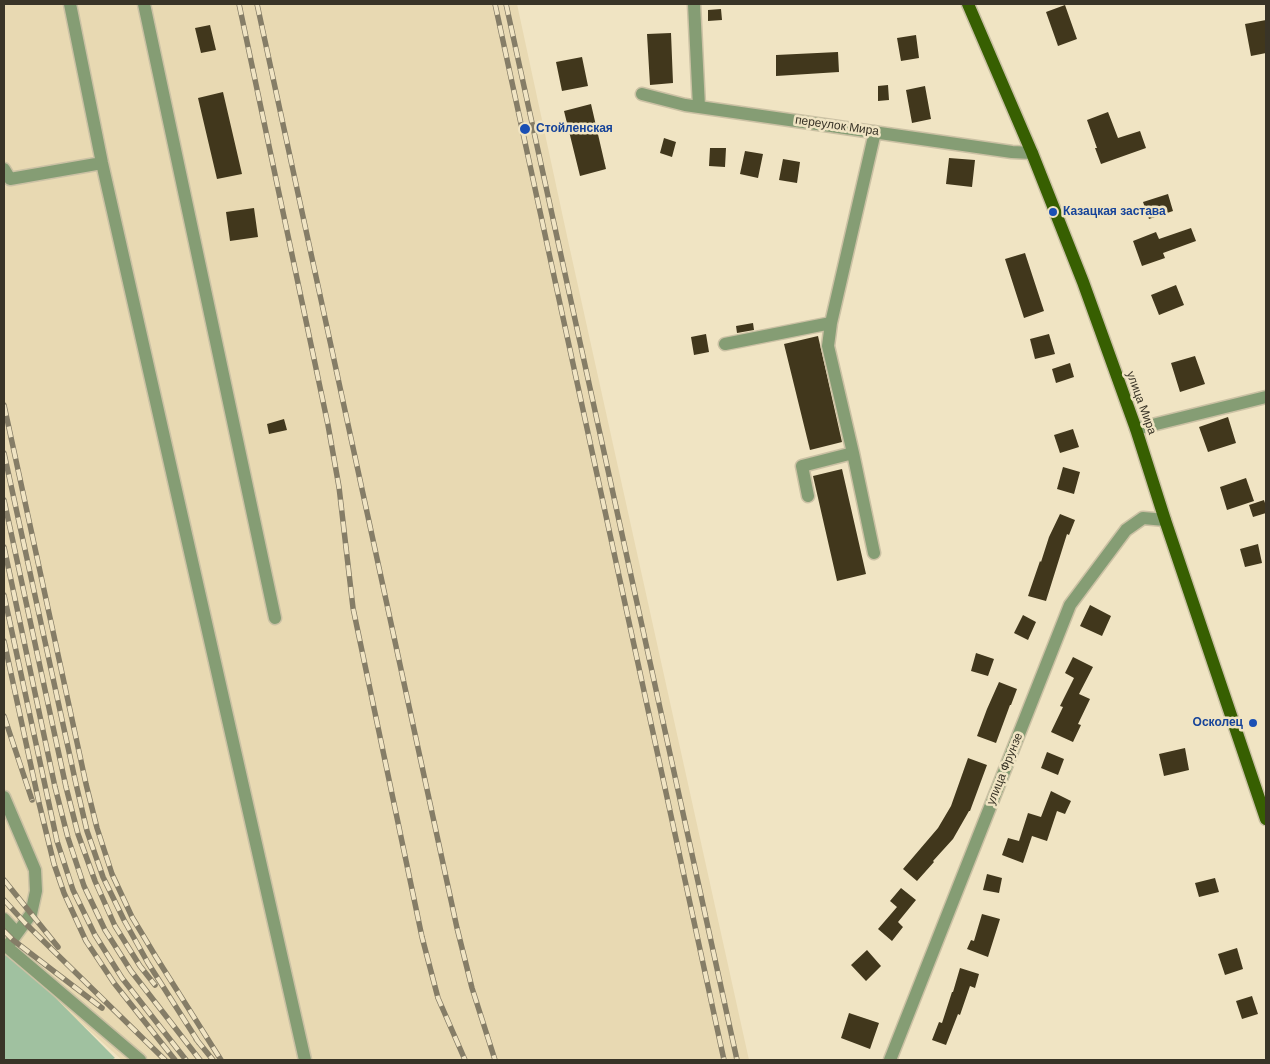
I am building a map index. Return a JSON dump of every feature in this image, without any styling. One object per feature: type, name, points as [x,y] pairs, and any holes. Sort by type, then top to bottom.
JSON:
[{"type":"main road","name":"улица Мира","points":[[968,4],[1032,154],[1083,282],[1136,429],[1266,819]]},
{"type":"street","points":[[70,4],[102,163],[305,1060]]},
{"type":"street","points":[[144,4],[275,618]]},
{"type":"street","points":[[694,4],[699,107]]},
{"type":"street","name":"переулок Мира","points":[[642,94],[685,105],[1032,154]]},
{"type":"street","points":[[874,554],[854,453],[828,346],[831,323],[875,132]]},
{"type":"street","points":[[4,169],[10,180],[102,163]]},
{"type":"street","points":[[725,344],[831,323]]},
{"type":"street","points":[[1136,429],[1266,397]]},
{"type":"street","points":[[808,496],[802,466],[854,453]]},
{"type":"street","name":"улица Фрунзе","points":[[890,1060],[1070,605],[1126,530],[1144,518],[1165,520]]},
{"type":"street","points":[[4,797],[34,870],[36,891],[31,914],[7,947],[140,1060]]},
{"type":"street","points":[[4,918],[16,933]]},
{"type":"shaded area","points":[[4,4],[517,4],[749,1060],[122,1060],[4,954]]},
{"type":"green space","points":[[4,946],[115,1058],[111,1060],[4,1060]]},
{"type":"building","points":[[1065,5],[1077,39],[1058,46],[1046,12]]},
{"type":"building","points":[[721,9],[722,20],[708,21],[708,10]]},
{"type":"building","points":[[1266,20],[1266,53],[1251,56],[1245,24]]},
{"type":"building","points":[[210,25],[216,50],[201,53],[195,28]]},
{"type":"building","points":[[671,33],[673,83],[650,85],[647,34]]},
{"type":"building","points":[[916,35],[919,58],[901,61],[897,38]]},
{"type":"building","points":[[838,52],[839,72],[776,76],[776,55]]},
{"type":"building","points":[[582,57],[588,86],[562,91],[556,62]]},
{"type":"building","points":[[888,85],[889,100],[878,101],[878,86]]},
{"type":"building","points":[[925,86],[931,119],[912,123],[906,90]]},
{"type":"building","points":[[223,92],[242,174],[217,179],[198,98]]},
{"type":"building","points":[[591,104],[606,169],[580,176],[564,111]]},
{"type":"building","points":[[1108,112],[1118,138],[1140,131],[1146,148],[1101,164],[1087,120]]},
{"type":"building","points":[[664,138],[676,142],[672,157],[660,153]]},
{"type":"building","points":[[710,148],[726,148],[725,167],[709,166]]},
{"type":"building","points":[[745,151],[763,154],[758,178],[740,174]]},
{"type":"building","points":[[949,158],[975,160],[972,187],[946,184]]},
{"type":"building","points":[[783,159],[800,162],[797,183],[779,180]]},
{"type":"building","points":[[1168,194],[1173,211],[1149,219],[1143,202]]},
{"type":"building","points":[[254,208],[258,237],[230,241],[226,212]]},
{"type":"building","points":[[1191,228],[1196,241],[1163,253],[1165,258],[1142,266],[1133,241],[1156,232],[1159,239]]},
{"type":"building","points":[[1025,253],[1044,311],[1024,318],[1005,259]]},
{"type":"building","points":[[1176,285],[1184,305],[1159,315],[1151,295]]},
{"type":"building","points":[[753,323],[754,330],[737,333],[736,326]]},
{"type":"building","points":[[706,334],[709,352],[694,355],[691,337]]},
{"type":"building","points":[[1049,334],[1055,354],[1035,359],[1030,339]]},
{"type":"building","points":[[818,336],[842,442],[810,450],[784,344]]},
{"type":"building","points":[[1195,356],[1205,384],[1180,392],[1171,363]]},
{"type":"building","points":[[1070,363],[1074,377],[1056,383],[1052,369]]},
{"type":"building","points":[[1228,417],[1236,443],[1208,452],[1199,427]]},
{"type":"building","points":[[284,419],[287,430],[269,434],[267,424]]},
{"type":"building","points":[[1073,429],[1079,447],[1060,453],[1054,435]]},
{"type":"building","points":[[1063,467],[1080,472],[1074,494],[1057,489]]},
{"type":"building","points":[[842,469],[866,574],[837,581],[813,476]]},
{"type":"building","points":[[1246,478],[1254,501],[1227,510],[1220,487]]},
{"type":"building","points":[[1264,500],[1266,513],[1253,517],[1249,505]]},
{"type":"building","points":[[1060,514],[1075,520],[1069,535],[1067,534],[1046,601],[1028,596],[1049,537]]},
{"type":"building","points":[[1258,544],[1262,563],[1245,567],[1240,549]]},
{"type":"building","points":[[1090,605],[1111,616],[1102,636],[1080,626]]},
{"type":"building","points":[[1023,615],[1036,622],[1028,640],[1014,633]]},
{"type":"building","points":[[976,653],[994,659],[988,676],[971,671]]},
{"type":"building","points":[[1073,657],[1093,667],[1079,694],[1090,699],[1078,724],[1081,725],[1073,742],[1051,732],[1063,707],[1060,706],[1074,678],[1065,673]]},
{"type":"building","points":[[999,682],[1017,689],[996,743],[977,736]]},
{"type":"building","points":[[1185,748],[1189,770],[1164,776],[1159,754]]},
{"type":"building","points":[[1047,752],[1064,759],[1058,775],[1041,768]]},
{"type":"building","points":[[968,758],[987,765],[970,811],[953,839],[917,881],[903,869],[938,828],[951,806]]},
{"type":"building","points":[[1051,791],[1071,801],[1065,814],[1057,811],[1047,841],[1032,836],[1023,863],[1002,855],[1008,838],[1019,841],[1028,813],[1041,817]]},
{"type":"building","points":[[987,874],[1002,878],[999,893],[983,890]]},
{"type":"building","points":[[1215,878],[1219,892],[1199,897],[1195,883]]},
{"type":"building","points":[[901,888],[916,900],[898,922],[903,927],[892,941],[878,929],[897,907],[890,901]]},
{"type":"building","points":[[982,914],[1000,919],[988,957],[967,949],[971,940],[974,941]]},
{"type":"building","points":[[1237,948],[1243,969],[1225,975],[1218,954]]},
{"type":"building","points":[[867,950],[881,966],[866,981],[851,965]]},
{"type":"building","points":[[960,968],[979,974],[975,988],[970,986],[960,1015],[958,1014],[946,1045],[932,1040],[939,1022],[942,1023]]},
{"type":"building","points":[[1252,996],[1258,1014],[1242,1019],[1236,1001]]},
{"type":"building","points":[[849,1013],[879,1023],[870,1049],[841,1038]]},
{"type":"railway","points":[[239,4],[328,425],[339,487],[353,608],[422,937],[438,998],[465,1060]]},
{"type":"railway","points":[[257,4],[457,928],[472,988],[495,1060]]},
{"type":"railway","points":[[495,4],[724,1060]]},
{"type":"railway","points":[[506,4],[737,1060]]},
{"type":"railway","points":[[4,405],[86,784],[97,828],[112,874],[132,917],[221,1060]]},
{"type":"railway","points":[[4,453],[87,831],[103,877],[124,920],[148,963],[199,1043]]},
{"type":"railway","points":[[4,500],[66,787],[78,834],[95,881],[115,926],[140,966],[155,985]]},
{"type":"railway","points":[[4,547],[55,787],[68,838],[84,886],[105,930],[131,971],[200,1060]]},
{"type":"railway","points":[[4,595],[57,841],[73,890],[95,935],[122,978],[186,1060]]},
{"type":"railway","points":[[4,641],[39,803],[54,864],[64,893],[86,941],[114,983],[175,1060]]},
{"type":"railway","points":[[4,716],[32,800]]},
{"type":"railway","points":[[4,880],[58,947]]},
{"type":"railway","points":[[4,900],[25,923],[165,1060]]},
{"type":"railway","points":[[4,931],[13,940],[102,1008]]},
{"type":"railway","points":[[196,1039],[213,1060]]},
{"type":"place","name":"Стойленская","points":[[525,129]]},
{"type":"place","name":"Казацкая застава","points":[[1053,212]]},
{"type":"place","name":"Осколец","points":[[1253,723]]}]
